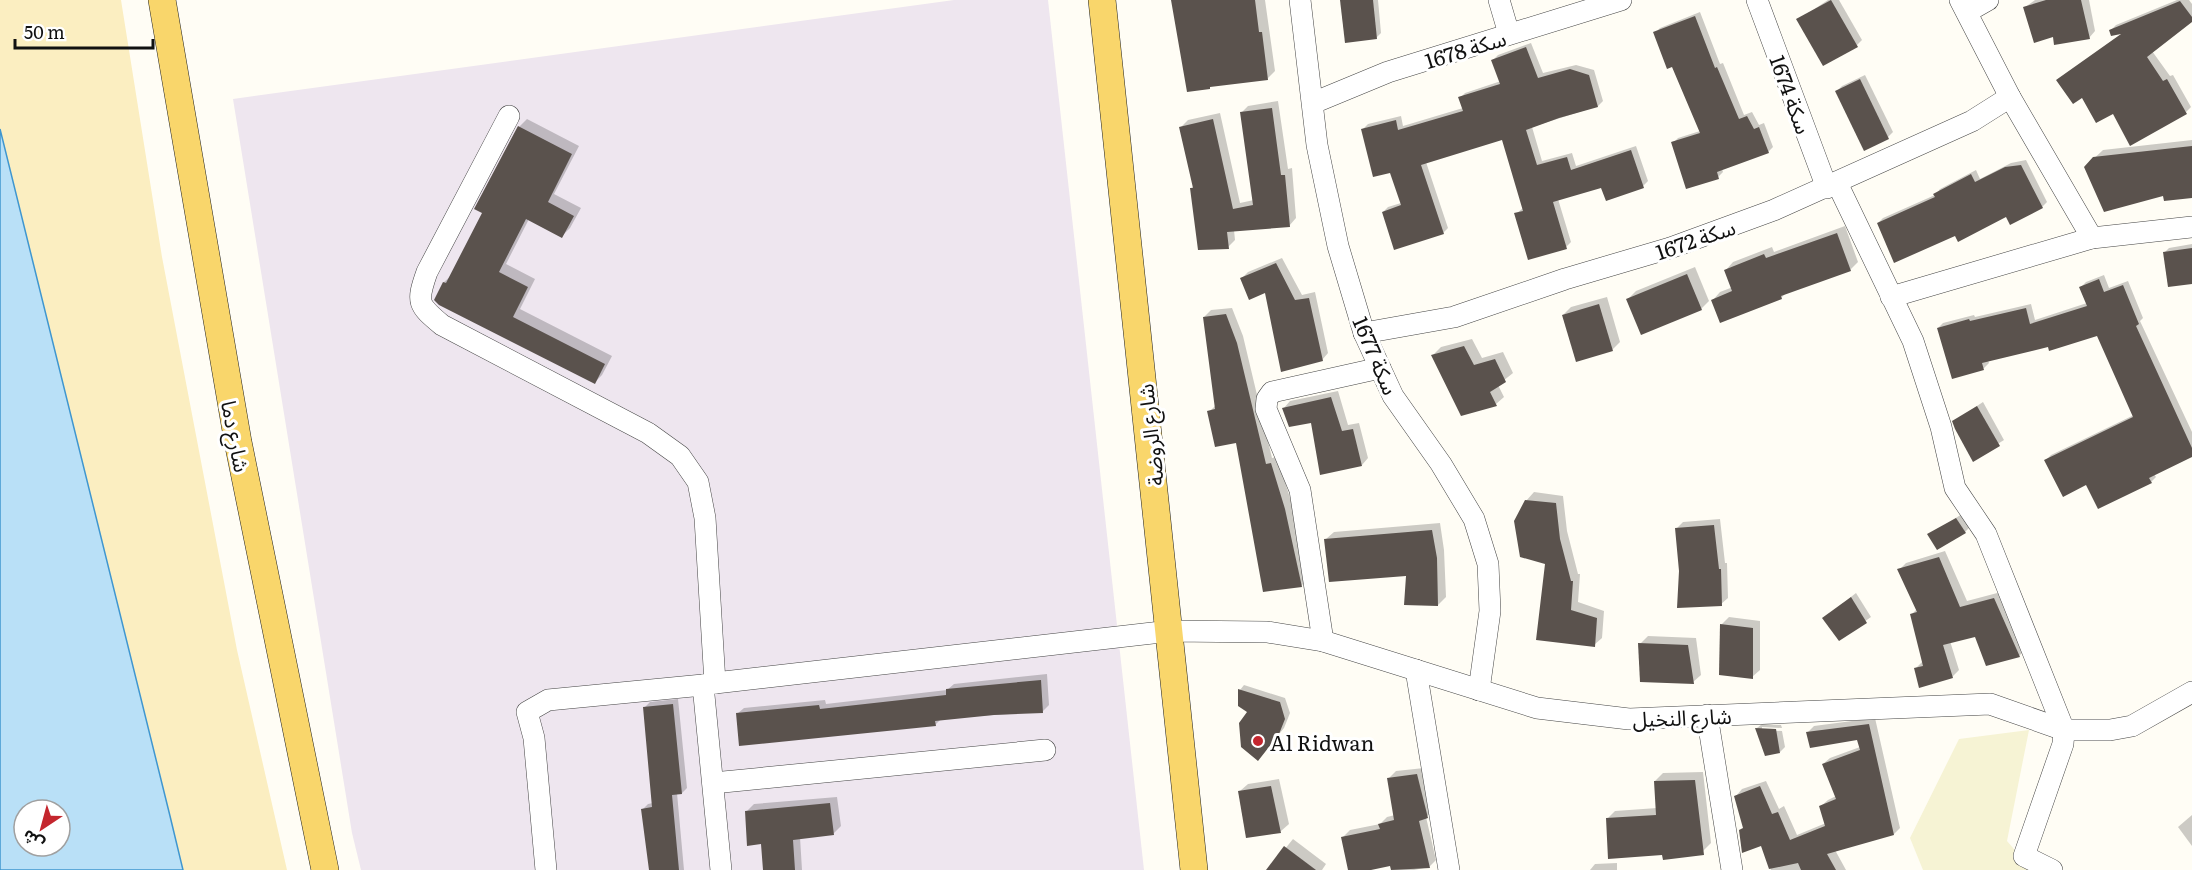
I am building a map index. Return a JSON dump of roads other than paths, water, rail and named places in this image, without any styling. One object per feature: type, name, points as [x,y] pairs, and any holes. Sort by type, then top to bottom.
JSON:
[{"type":"main road","name":"شارع دما","points":[[162,0],[238,442],[326,870]]},
{"type":"main road","name":"شارع الروضة","points":[[1102,0],[1194,870]]},
{"type":"street","name":"سكة 1677","points":[[1300,0],[1317,145],[1338,246],[1364,333],[1393,396],[1441,464],[1474,519],[1488,564],[1490,610],[1479,690]]},
{"type":"street","points":[[1499,0],[1509,34]]},
{"type":"street","name":"سكة 1678","points":[[1313,103],[1388,72],[1621,0]]},
{"type":"street","name":"سكة 1674","points":[[1757,0],[1832,186],[1912,341],[1941,427],[1955,488],[1986,534],[2064,730]]},
{"type":"street","points":[[1988,0],[1963,6],[2010,97],[2092,238]]},
{"type":"street","name":"سكة 1672","points":[[1364,333],[1454,317],[1565,279],[1670,248],[1832,186],[1972,121],[2010,97]]},
{"type":"street","points":[[509,116],[427,272],[420,292],[423,309],[442,326],[648,433],[680,456],[698,482],[705,518],[713,783],[721,870]]},
{"type":"street","points":[[1891,297],[2092,238],[2192,227]]},
{"type":"street","points":[[1323,641],[1300,490],[1266,409],[1267,399],[1272,392],[1380,368]]},
{"type":"street","name":"شارع النخيل","points":[[546,870],[534,738],[527,712],[548,700],[709,684],[1170,631],[1267,632],[1323,641],[1537,708],[1629,719],[1990,704],[2064,730],[2110,730],[2132,726],[2192,692]]},
{"type":"street","points":[[1416,670],[1449,870]]},
{"type":"street","points":[[1707,715],[1732,870]]},
{"type":"street","points":[[2052,870],[2025,863],[2063,744],[2064,730]]},
{"type":"street","points":[[713,783],[1045,750]]},
{"type":"water","points":[[0,129],[183,870],[0,870]]},
{"type":"place","name":"Al Ridwan","points":[[1258,741]]}]
